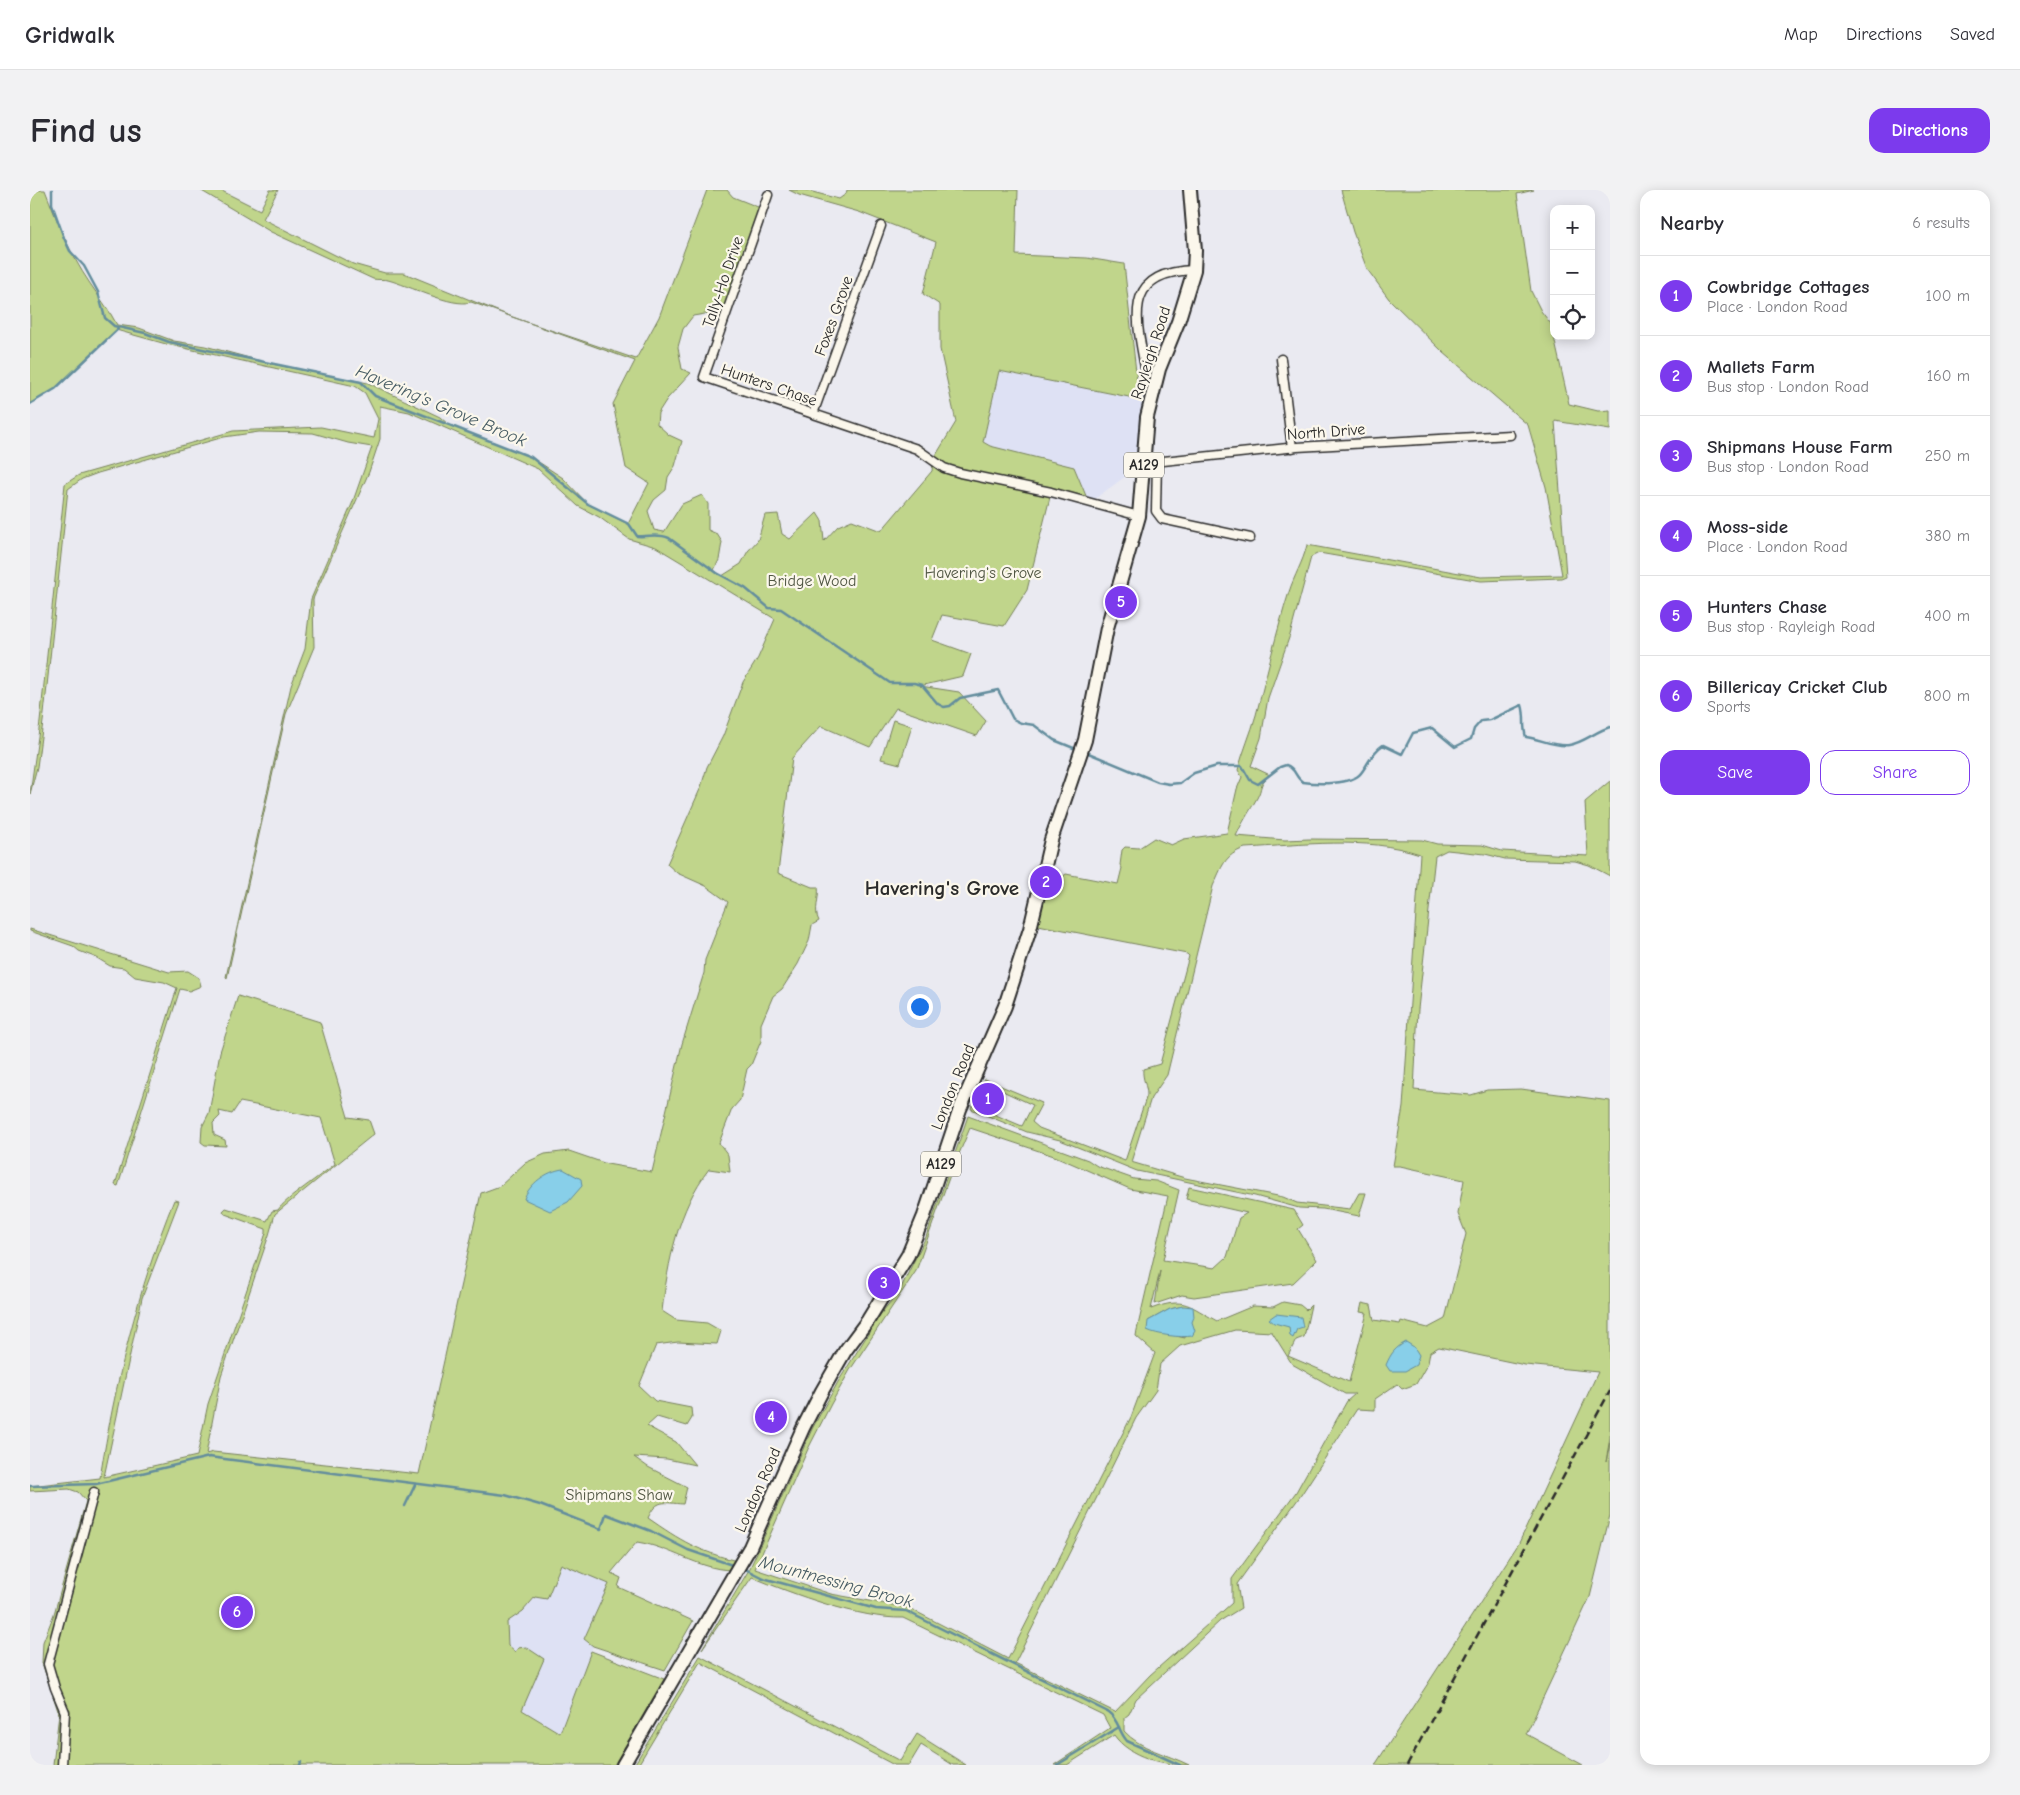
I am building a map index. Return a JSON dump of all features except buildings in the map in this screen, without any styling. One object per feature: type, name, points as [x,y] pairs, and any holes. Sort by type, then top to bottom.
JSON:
[{"type":"main road","name":"Rayleigh Road","points":[[1085,740],[1107,628],[1139,516],[1147,417],[1159,369],[1178,322],[1194,270],[1195,251],[1190,190]]},
{"type":"main road","name":"London Road","points":[[623,1765],[739,1567],[822,1391],[845,1350],[868,1320],[914,1243],[960,1108],[1005,1006],[1030,929],[1051,840],[1085,740]]},
{"type":"street","name":"Tally-Ho Drive","points":[[704,377],[768,195]]},
{"type":"street","name":"Foxes Grove","points":[[813,414],[880,226]]},
{"type":"street","name":"Rayleigh Road","points":[[1146,373],[1137,320],[1137,307],[1142,292],[1163,274],[1174,271],[1194,270]]},
{"type":"street","points":[[1281,359],[1292,448]]},
{"type":"street","name":"Hunters Chase","points":[[704,377],[917,449],[944,468],[1051,492],[1139,516]]},
{"type":"street","name":"North Drive","points":[[1144,462],[1292,448],[1510,435]]},
{"type":"street","points":[[1157,461],[1156,511],[1162,519],[1250,538]]},
{"type":"street","points":[[62,1765],[65,1712],[48,1664],[94,1492]]},
{"type":"shaded area","points":[[999,371],[1151,401],[1144,463],[1089,503],[983,442]]},
{"type":"shaded area","points":[[561,1564],[610,1583],[584,1639],[593,1646],[560,1733],[522,1710],[540,1657],[526,1647],[515,1652],[508,1646],[507,1622],[523,1611],[535,1597],[547,1599]]},
{"type":"green space","points":[[30,190],[45,190],[70,249],[117,325],[139,328],[174,341],[205,346],[272,364],[368,383],[440,417],[449,425],[531,457],[563,478],[588,504],[628,524],[649,483],[626,468],[613,404],[635,361],[524,321],[636,359],[659,317],[707,190],[727,190],[733,197],[763,209],[724,320],[705,314],[693,316],[683,329],[678,347],[682,369],[691,373],[667,399],[658,413],[657,424],[669,435],[682,441],[675,466],[668,477],[666,490],[654,500],[648,511],[654,530],[664,532],[682,504],[702,495],[708,504],[708,530],[717,534],[722,542],[719,560],[714,570],[722,576],[741,564],[748,551],[758,540],[765,515],[778,514],[782,534],[790,539],[817,513],[822,521],[824,541],[838,526],[852,520],[881,531],[932,471],[933,460],[956,422],[940,349],[940,305],[923,294],[936,242],[859,212],[799,195],[789,190],[805,190],[839,199],[846,194],[847,190],[1018,190],[1016,255],[1087,258],[1124,264],[1139,399],[999,371],[983,442],[990,446],[1074,467],[1089,503],[1051,493],[1027,590],[1004,626],[942,615],[932,640],[971,654],[963,676],[920,686],[959,692],[986,721],[977,736],[896,708],[870,747],[821,726],[792,758],[778,873],[812,887],[818,887],[817,917],[819,921],[812,925],[809,941],[798,964],[782,989],[773,996],[761,1024],[761,1041],[751,1065],[747,1069],[740,1100],[732,1109],[719,1143],[728,1155],[730,1172],[709,1169],[689,1201],[671,1255],[662,1311],[676,1320],[707,1323],[721,1331],[717,1344],[678,1342],[656,1345],[639,1386],[655,1401],[691,1408],[692,1418],[687,1426],[657,1417],[647,1426],[676,1442],[695,1465],[667,1459],[634,1457],[648,1467],[687,1487],[683,1504],[662,1503],[655,1507],[648,1518],[690,1544],[737,1561],[731,1570],[719,1569],[695,1562],[661,1548],[637,1542],[611,1573],[621,1578],[618,1587],[693,1621],[665,1670],[593,1646],[584,1639],[609,1584],[561,1564],[547,1599],[535,1597],[523,1611],[507,1622],[508,1646],[515,1652],[518,1648],[526,1647],[544,1659],[522,1710],[560,1733],[591,1651],[664,1679],[614,1765],[66,1765],[70,1709],[64,1707],[62,1765],[53,1765],[59,1714],[42,1663],[43,1642],[54,1614],[86,1501],[78,1492],[69,1489],[30,1491],[30,1486],[100,1478],[113,1407],[129,1337],[149,1268],[174,1200],[179,1201],[142,1298],[104,1477],[197,1456],[208,1404],[266,1233],[266,1229],[225,1214],[223,1211],[226,1208],[267,1221],[272,1211],[278,1210],[335,1164],[321,1118],[240,1102],[232,1114],[219,1111],[220,1116],[213,1123],[214,1135],[225,1140],[226,1146],[205,1145],[201,1142],[202,1127],[209,1113],[220,1052],[238,996],[320,1022],[348,1117],[369,1120],[374,1134],[275,1214],[221,1376],[206,1454],[213,1452],[419,1474],[481,1193],[500,1186],[525,1163],[545,1154],[569,1151],[607,1164],[652,1172],[682,1044],[704,973],[705,960],[728,902],[706,886],[677,873],[667,864],[701,787],[707,767],[723,736],[743,682],[758,658],[775,619],[656,547],[629,539],[599,517],[578,506],[538,469],[409,412],[380,406],[380,439],[369,472],[313,599],[314,647],[286,714],[227,978],[291,686],[305,649],[311,599],[352,504],[372,447],[348,443],[313,433],[259,432],[224,437],[98,473],[82,479],[68,489],[44,714],[37,767],[30,794],[40,722],[65,484],[79,475],[233,431],[321,427],[374,438],[378,419],[365,393],[355,386],[166,344],[116,330],[55,389],[30,404]]},
{"type":"green space","points":[[200,190],[220,190],[260,210],[270,190],[278,190],[263,219],[353,264],[385,273],[404,273],[507,315],[471,302],[453,302],[388,280],[373,279],[271,232]]},
{"type":"green space","points":[[1341,190],[1534,190],[1517,194],[1531,291],[1541,311],[1550,323],[1550,340],[1555,340],[1569,404],[1598,411],[1610,410],[1610,430],[1555,421],[1566,576],[1561,578],[1481,581],[1319,553],[1311,557],[1290,635],[1268,698],[1261,738],[1251,766],[1270,775],[1262,784],[1257,798],[1236,836],[1285,840],[1422,840],[1437,844],[1482,845],[1502,851],[1588,856],[1585,802],[1610,781],[1610,876],[1589,865],[1575,861],[1505,859],[1485,854],[1447,850],[1435,856],[1418,1009],[1414,1090],[1471,1095],[1487,1090],[1521,1089],[1610,1101],[1610,1437],[1606,1462],[1610,1442],[1610,1515],[1590,1597],[1526,1734],[1583,1765],[1375,1765],[1519,1543],[1598,1372],[1525,1365],[1439,1347],[1430,1352],[1428,1363],[1416,1384],[1402,1389],[1397,1384],[1375,1399],[1375,1410],[1357,1409],[1301,1495],[1237,1584],[1241,1608],[1220,1621],[1136,1699],[1129,1714],[1124,1718],[1124,1731],[1130,1737],[1146,1747],[1189,1765],[1158,1761],[1137,1754],[1120,1743],[1114,1735],[1067,1765],[1054,1765],[1110,1728],[1103,1715],[903,1618],[847,1610],[806,1598],[752,1577],[702,1649],[750,1568],[812,1429],[838,1382],[880,1315],[901,1288],[926,1237],[968,1116],[1134,1179],[1156,1181],[1179,1190],[1163,1260],[1215,1268],[1227,1257],[1239,1218],[1247,1213],[1186,1199],[1189,1187],[1294,1210],[1303,1225],[1298,1229],[1317,1260],[1293,1283],[1194,1297],[1182,1295],[1155,1304],[1160,1271],[1151,1309],[1172,1303],[1186,1304],[1217,1321],[1253,1306],[1273,1307],[1283,1302],[1300,1305],[1306,1310],[1311,1305],[1304,1337],[1296,1340],[1288,1356],[1349,1382],[1367,1313],[1360,1312],[1362,1303],[1371,1305],[1374,1320],[1400,1324],[1401,1321],[1428,1328],[1445,1319],[1466,1234],[1458,1214],[1464,1180],[1393,1166],[1403,1107],[1420,854],[1399,848],[1377,845],[1333,843],[1245,848],[1232,854],[1224,862],[1213,886],[1167,1075],[1151,1098],[1131,1162],[1185,1178],[1283,1197],[1297,1203],[1350,1209],[1359,1193],[1366,1193],[1359,1216],[1323,1209],[1299,1208],[1255,1196],[1137,1171],[1060,1140],[1027,1132],[971,1109],[972,1105],[1022,1126],[1033,1105],[983,1082],[984,1079],[1042,1103],[1032,1122],[1039,1128],[1125,1161],[1147,1095],[1143,1069],[1160,1064],[1189,956],[1187,954],[1038,925],[1049,876],[1062,877],[1066,874],[1118,884],[1122,868],[1120,865],[1122,850],[1125,847],[1139,848],[1154,838],[1171,845],[1184,839],[1227,833],[1237,789],[1242,777],[1238,770],[1256,715],[1289,592],[1307,545],[1481,577],[1562,575],[1546,487],[1528,425],[1443,352],[1389,299],[1367,269],[1353,232]],"holes":[[[970,1128],[1057,1157],[1130,1189],[1168,1196],[1136,1336],[1155,1353],[1131,1417],[1008,1659],[909,1608],[831,1594],[755,1569],[808,1449],[831,1404],[850,1370],[916,1271],[950,1175]],[[1183,1306],[1185,1338],[1167,1334],[1148,1321],[1170,1309]],[[1235,1330],[1272,1332],[1292,1364],[1345,1394],[1355,1394],[1347,1401],[1296,1492],[1232,1579],[1232,1603],[1150,1675],[1115,1712],[1015,1663],[1136,1418],[1156,1390],[1160,1364],[1180,1346]]]},
{"type":"green space","points":[[893,720],[912,726],[900,764],[881,759]]},
{"type":"green space","points":[[30,929],[169,972],[188,971],[199,978],[201,986],[189,991],[180,989],[118,1186],[115,1185],[177,988],[164,982],[135,977],[124,968],[110,966],[97,958],[79,951],[73,946],[30,931]]},
{"type":"green space","points":[[700,1656],[900,1761],[917,1734],[966,1765],[953,1765],[921,1745],[909,1765],[894,1765],[700,1662],[638,1765],[634,1765]]},
{"type":"water","points":[[563,1169],[581,1179],[582,1186],[568,1202],[550,1211],[524,1199],[526,1193],[539,1179],[551,1172]]},
{"type":"water","points":[[1183,1306],[1193,1307],[1194,1317],[1192,1322],[1195,1331],[1192,1336],[1169,1336],[1147,1330],[1148,1321],[1170,1309]]},
{"type":"water","points":[[1276,1314],[1301,1317],[1303,1327],[1297,1329],[1293,1338],[1290,1336],[1289,1327],[1274,1323],[1269,1319]]},
{"type":"water","points":[[1406,1342],[1414,1347],[1419,1355],[1416,1365],[1405,1371],[1390,1371],[1386,1365],[1390,1357],[1396,1349]]},
{"type":"waterway","name":"Havering's Grove Brook","points":[[52,190],[52,204],[64,238],[70,251],[84,266],[98,292],[105,318],[114,326],[145,333],[169,342],[361,382],[375,396],[531,457],[588,504],[629,524],[637,536],[657,535],[669,538],[717,573],[745,588],[769,608],[781,609],[890,683],[922,685],[938,704],[944,707],[950,706],[960,698],[998,690],[1013,719],[1021,723],[1034,725],[1054,740],[1076,749]]},
{"type":"waterway","points":[[30,404],[55,389],[118,329]]},
{"type":"waterway","name":"Havering's Grove Brook","points":[[1086,752],[1158,782],[1169,784],[1180,783],[1194,773],[1217,766],[1242,766],[1250,780],[1258,784],[1280,767],[1286,765],[1292,768],[1303,782],[1325,783],[1342,782],[1356,777],[1361,773],[1370,758],[1383,745],[1402,754],[1413,733],[1432,728],[1455,747],[1471,739],[1474,729],[1481,721],[1490,720],[1522,705],[1526,737],[1553,744],[1574,744],[1610,727]]},
{"type":"waterway","name":"Mountnessing Brook","points":[[30,1486],[96,1484],[209,1457],[505,1495],[540,1505],[601,1529],[606,1514],[651,1531],[688,1550],[735,1566]]},
{"type":"waterway","points":[[405,1506],[415,1485]]},
{"type":"waterway","name":"Mountnessing Brook","points":[[743,1568],[763,1578],[876,1609],[906,1611],[1108,1712],[1114,1718],[1127,1741],[1180,1765]]},
{"type":"waterway","points":[[1057,1765],[1119,1727]]},
{"type":"railway","points":[[1407,1765],[1610,1391]]},
{"type":"place","name":"Hunters Chase","points":[[1121,602]]},
{"type":"place","name":"Mallets Farm","points":[[1046,882]]},
{"type":"place","name":"Cowbridge Cottages","points":[[988,1099]]},
{"type":"place","name":"Shipmans House Farm","points":[[884,1283]]},
{"type":"place","name":"Moss-side","points":[[771,1417]]},
{"type":"place","name":"Billericay Cricket Club","points":[[237,1612]]},
{"type":"district","name":"Havering's Grove","points":[[942,888]]},
{"type":"park label","name":"Bridge Wood","points":[[812,581]]},
{"type":"park label","name":"Shipmans Shaw","points":[[619,1495]]}]
